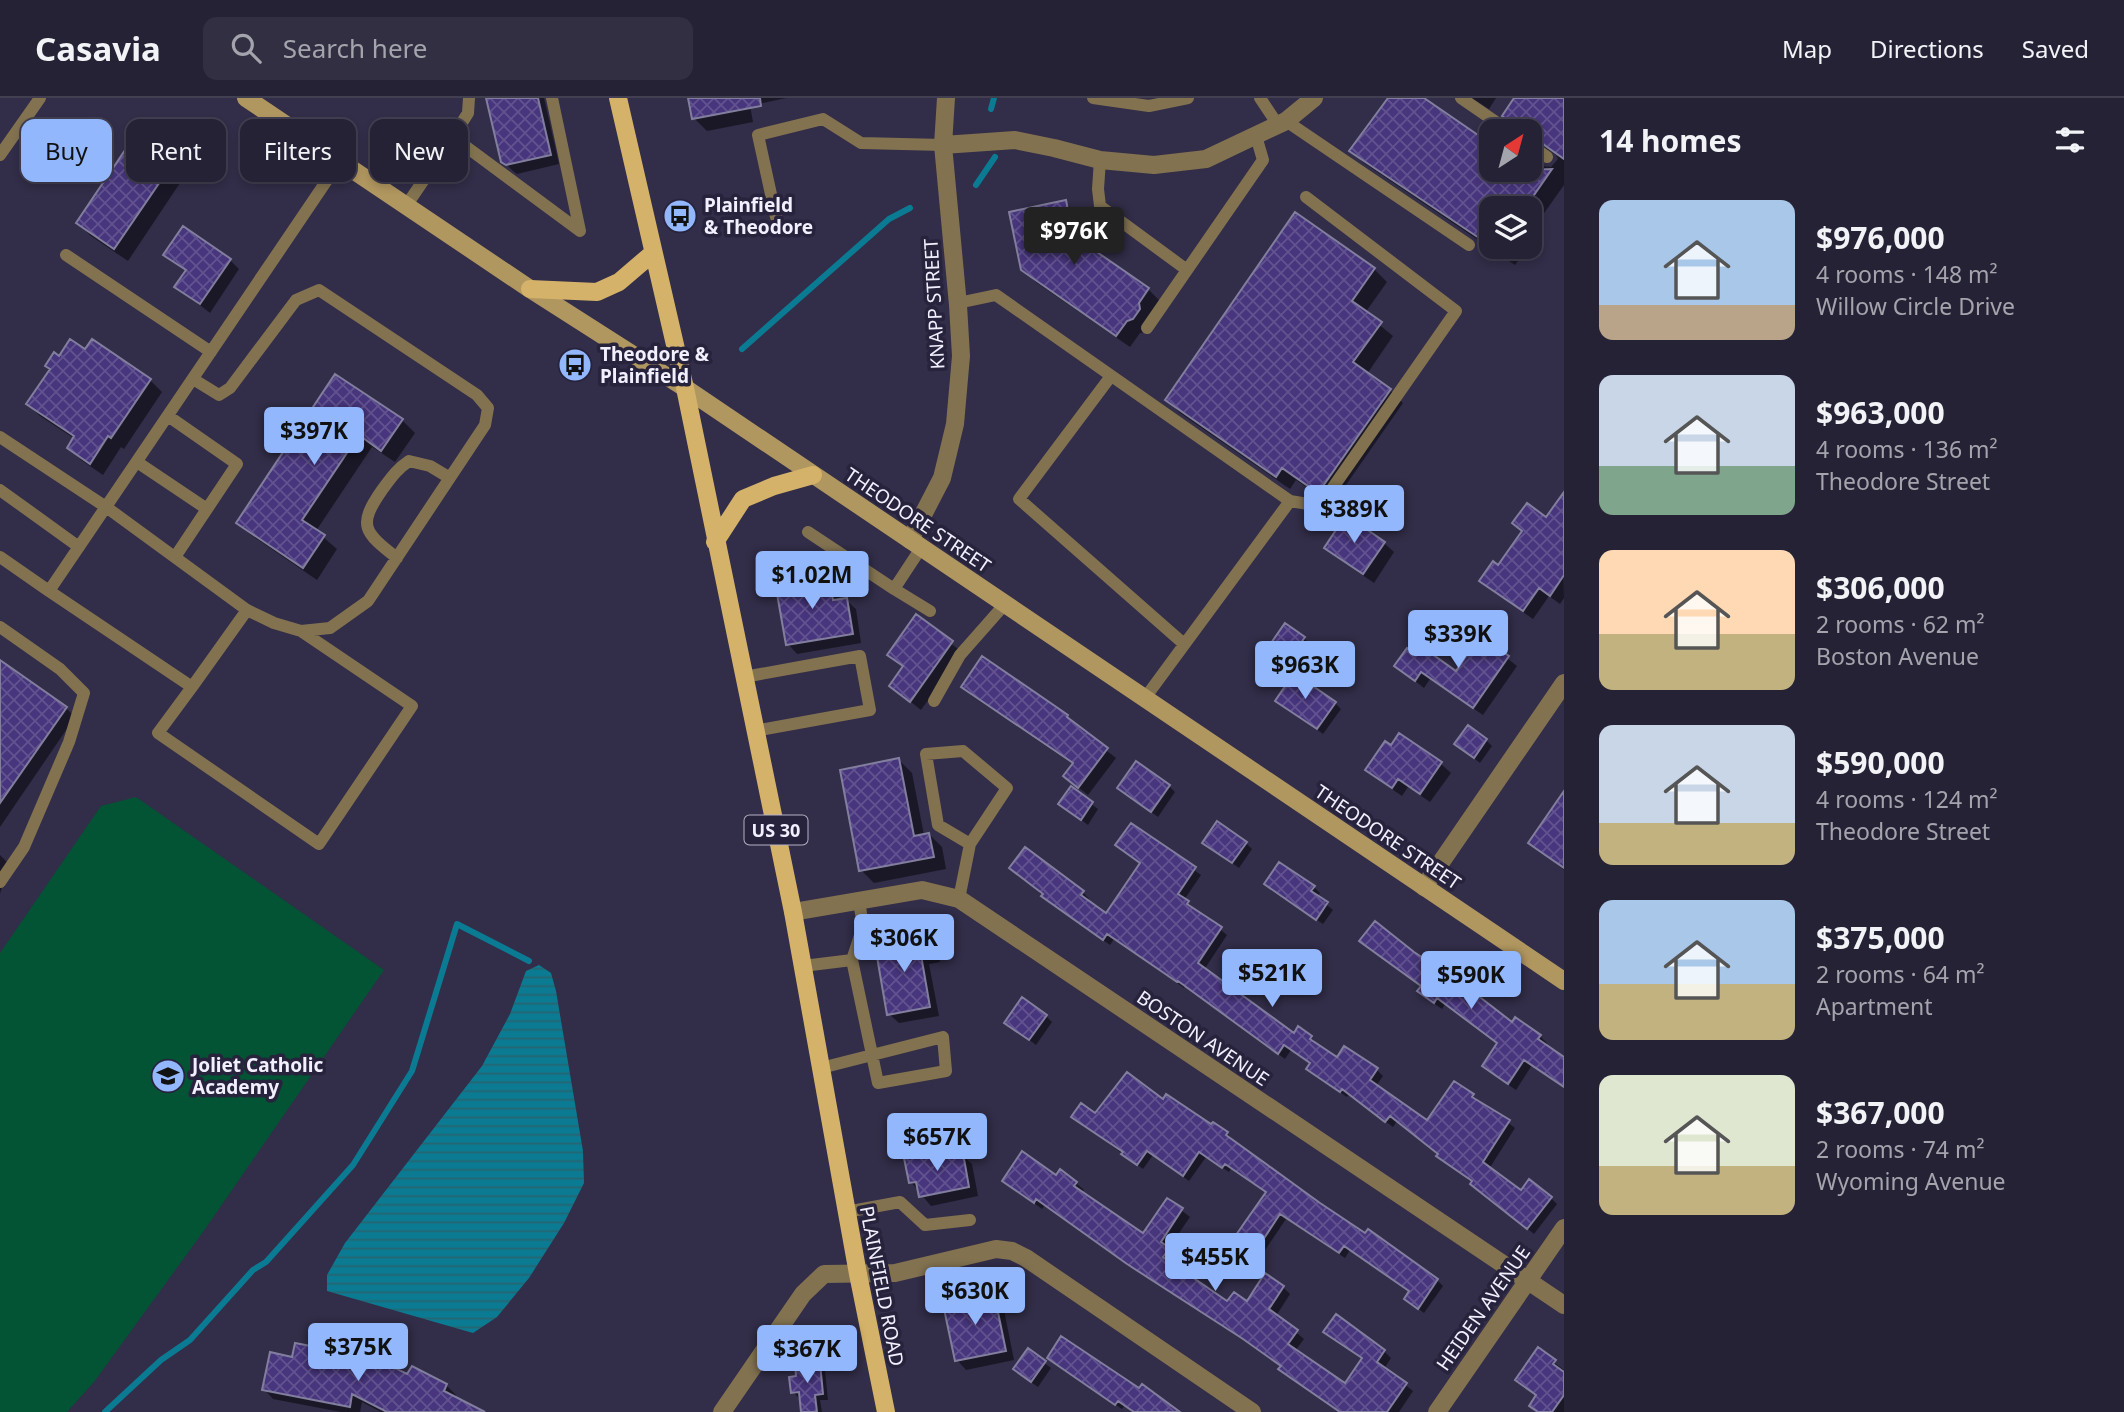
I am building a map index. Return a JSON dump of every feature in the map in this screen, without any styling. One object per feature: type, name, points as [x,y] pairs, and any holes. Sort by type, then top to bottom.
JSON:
[{"type":"main road","name":"THEODORE STREET","points":[[246,98],[277,119]]},
{"type":"main road","name":"PLAINFIELD ROAD","points":[[618,98],[685,388],[793,912],[846,1212],[886,1412]]},
{"type":"main road","name":"THEODORE STREET","points":[[356,173],[685,388],[1564,981]]},
{"type":"main road","points":[[530,289],[597,292],[620,282],[653,253]]},
{"type":"main road","points":[[715,542],[743,499],[774,486],[813,475]]},
{"type":"street","name":"KNAPP STREET","points":[[916,544],[942,478],[955,425],[961,356],[943,145],[946,98]]},
{"type":"street","points":[[943,145],[1015,140],[1100,160],[1154,165],[1206,159],[1282,123],[1314,98]]},
{"type":"street","points":[[1424,887],[1564,683]]},
{"type":"street","name":"BOSTON AVENUE","points":[[793,912],[922,890],[959,899],[1564,1305]]},
{"type":"street","name":"HEIDEN AVENUE","points":[[1437,1412],[1564,1228]]},
{"type":"street","points":[[722,1412],[803,1294],[824,1275],[895,1273],[996,1249],[1012,1251],[1047,1272],[1252,1412]]},
{"type":"lane","points":[[0,155],[40,98]]},
{"type":"lane","points":[[464,119],[468,113],[469,98]]},
{"type":"lane","points":[[468,148],[580,231],[552,98]]},
{"type":"lane","points":[[1093,98],[1149,106],[1188,98]]},
{"type":"lane","points":[[1260,98],[1282,123],[1469,245]]},
{"type":"lane","points":[[1461,98],[1492,119]]},
{"type":"lane","points":[[776,217],[758,135],[823,119],[861,143],[943,145]]},
{"type":"lane","points":[[1147,328],[1263,160],[1256,136]]},
{"type":"lane","points":[[1542,153],[1547,157]]},
{"type":"lane","points":[[1100,160],[1100,206],[1187,271]]},
{"type":"lane","points":[[49,591],[326,182]]},
{"type":"lane","points":[[406,206],[422,182]]},
{"type":"lane","points":[[958,303],[996,295],[1290,500],[1320,506],[1456,312],[1306,197]]},
{"type":"lane","points":[[66,255],[211,352]]},
{"type":"lane","points":[[193,379],[219,395],[230,388],[296,300],[319,290],[477,395],[488,408],[485,425],[368,601],[330,628],[301,631]]},
{"type":"lane","points":[[1111,376],[1018,499],[1184,644]]},
{"type":"lane","points":[[168,416],[237,464],[175,557]]},
{"type":"lane","points":[[0,437],[106,507],[247,610],[274,624],[301,631],[412,706],[319,844],[158,733],[247,610]]},
{"type":"lane","points":[[397,558],[374,540],[368,526],[367,512],[397,470],[409,461],[429,466],[450,478]]},
{"type":"lane","points":[[137,462],[207,509]]},
{"type":"lane","points":[[0,490],[79,547]]},
{"type":"lane","points":[[1145,698],[1290,500]]},
{"type":"lane","points":[[808,532],[930,611]]},
{"type":"lane","points":[[894,589],[916,544]]},
{"type":"lane","points":[[0,557],[192,687]]},
{"type":"lane","points":[[934,701],[960,655],[1005,604]]},
{"type":"lane","points":[[0,627],[60,669],[84,693],[69,742],[24,847],[0,882]]},
{"type":"lane","points":[[744,677],[860,656],[870,710],[755,731]]},
{"type":"lane","points":[[959,899],[970,844],[1007,788],[963,751],[926,754],[938,825],[970,844]]},
{"type":"lane","points":[[821,1068],[871,1056],[943,1037],[946,1071],[878,1083],[871,1056],[852,960],[863,926],[859,901]]},
{"type":"lane","points":[[803,966],[852,960]]},
{"type":"lane","points":[[846,1212],[900,1202],[925,1225],[970,1220]]},
{"type":"green space","name":"Joliet Catholic Academy","points":[[136,797],[384,970],[203,1232],[94,1382],[67,1412],[0,1412],[0,953],[101,806]]},
{"type":"water","points":[[539,965],[551,973],[556,991],[583,1151],[584,1183],[564,1223],[529,1278],[497,1317],[473,1333],[327,1291],[327,1275],[345,1243],[482,1066],[510,1014],[526,971]]},
{"type":"building","points":[[486,98],[538,98],[551,155],[506,165],[501,162]]},
{"type":"building","points":[[688,98],[760,98],[761,106],[692,119]]},
{"type":"building","points":[[1388,98],[1424,98],[1479,136],[1479,182],[1542,182],[1542,169],[1552,169],[1533,196],[1479,196],[1479,238],[1349,151]]},
{"type":"building","points":[[1514,98],[1564,98],[1564,159],[1542,143],[1542,119],[1506,119],[1502,116]]},
{"type":"building","points":[[126,149],[126,182],[160,182],[114,249],[76,223],[104,182],[112,182],[112,170]]},
{"type":"building","points":[[1066,200],[1072,230],[1093,244],[1094,250],[1149,288],[1139,303],[1140,309],[1116,336],[1021,270],[1009,212]]},
{"type":"building","points":[[1295,212],[1375,268],[1352,301],[1382,322],[1353,362],[1391,389],[1318,493],[1282,468],[1276,477],[1165,400]]},
{"type":"building","points":[[183,226],[231,259],[200,304],[174,287],[186,270],[163,255]]},
{"type":"building","points":[[70,339],[85,349],[92,339],[151,379],[90,464],[67,448],[74,436],[26,404],[50,369],[45,366],[54,352],[59,356]]},
{"type":"building","points":[[335,374],[403,419],[381,451],[359,435],[302,520],[325,535],[303,568],[236,523]]},
{"type":"building","points":[[1564,492],[1564,575],[1550,596],[1539,588],[1523,611],[1479,581],[1493,561],[1498,565],[1522,531],[1512,523],[1527,503],[1546,517]]},
{"type":"building","points":[[1346,515],[1385,542],[1363,574],[1324,548]]},
{"type":"building","points":[[813,576],[814,581],[829,578],[833,600],[847,598],[853,634],[786,645],[775,582]]},
{"type":"building","points":[[916,614],[953,641],[910,702],[889,686],[903,666],[887,655]]},
{"type":"building","points":[[1285,623],[1305,637],[1284,667],[1264,653]]},
{"type":"building","points":[[1480,636],[1509,656],[1473,708],[1421,672],[1415,681],[1394,666],[1407,648],[1416,655],[1422,647],[1456,671]]},
{"type":"building","points":[[982,656],[1068,715],[1067,717],[1108,748],[1078,788],[1063,776],[1073,763],[961,687]]},
{"type":"building","points":[[0,660],[67,707],[0,803]]},
{"type":"building","points":[[1294,673],[1336,702],[1317,729],[1275,701]]},
{"type":"building","points":[[1468,725],[1487,739],[1474,758],[1454,744]]},
{"type":"building","points":[[1399,733],[1442,762],[1420,794],[1398,779],[1392,788],[1365,770],[1385,741],[1391,745]]},
{"type":"building","points":[[899,758],[914,836],[929,833],[934,857],[859,871],[840,770]]},
{"type":"building","points":[[1136,761],[1170,785],[1151,812],[1117,788]]},
{"type":"building","points":[[1071,786],[1093,802],[1081,820],[1058,804]]},
{"type":"building","points":[[1564,791],[1564,868],[1528,843]]},
{"type":"building","points":[[1217,821],[1247,842],[1232,863],[1202,843]]},
{"type":"building","points":[[1131,823],[1196,867],[1178,894],[1189,901],[1187,904],[1222,927],[1198,963],[1294,1033],[1298,1026],[1312,1036],[1310,1039],[1337,1057],[1344,1046],[1378,1068],[1370,1080],[1427,1120],[1454,1081],[1474,1094],[1472,1097],[1510,1120],[1483,1162],[1521,1190],[1529,1179],[1552,1197],[1527,1229],[1390,1116],[1385,1122],[1342,1089],[1340,1092],[1306,1069],[1310,1063],[1284,1045],[1278,1054],[1178,981],[1107,934],[1103,940],[1041,896],[1043,894],[1009,868],[1025,847],[1084,891],[1081,895],[1106,913],[1140,863],[1115,845]]},
{"type":"building","points":[[1279,862],[1315,886],[1311,891],[1328,902],[1316,920],[1264,884]]},
{"type":"building","points":[[1375,921],[1512,1022],[1515,1017],[1541,1035],[1538,1039],[1564,1057],[1564,1087],[1524,1060],[1508,1084],[1482,1066],[1497,1043],[1437,998],[1434,1003],[1417,991],[1421,986],[1359,941]]},
{"type":"building","points":[[929,935],[932,953],[921,955],[930,1007],[887,1015],[875,945]]},
{"type":"building","points":[[1022,997],[1047,1015],[1029,1040],[1004,1023]]},
{"type":"building","points":[[1127,1072],[1163,1099],[1166,1094],[1211,1124],[1213,1122],[1228,1132],[1226,1135],[1320,1203],[1365,1233],[1368,1229],[1438,1279],[1418,1309],[1404,1299],[1409,1291],[1344,1246],[1339,1253],[1280,1214],[1257,1249],[1236,1235],[1266,1192],[1225,1164],[1222,1168],[1199,1152],[1183,1176],[1147,1151],[1137,1165],[1121,1154],[1123,1152],[1071,1117],[1081,1103],[1095,1113]]},
{"type":"building","points":[[1022,1151],[1056,1175],[1060,1169],[1077,1182],[1074,1186],[1143,1233],[1167,1198],[1183,1208],[1161,1242],[1170,1248],[1163,1257],[1227,1301],[1234,1292],[1247,1301],[1265,1273],[1284,1286],[1269,1309],[1298,1330],[1288,1344],[1345,1383],[1362,1358],[1323,1332],[1336,1314],[1385,1350],[1377,1362],[1407,1383],[1387,1412],[1340,1412],[1278,1369],[1281,1366],[1243,1339],[1127,1264],[1036,1199],[1034,1203],[1002,1181]]},
{"type":"building","points":[[932,1153],[934,1159],[963,1153],[969,1187],[919,1197],[916,1182],[909,1183],[904,1158]]},
{"type":"building","points":[[994,1293],[1006,1351],[955,1361],[943,1304]]},
{"type":"building","points":[[1061,1336],[1139,1388],[1142,1384],[1180,1412],[1134,1412],[1118,1401],[1115,1405],[1047,1358]]},
{"type":"building","points":[[295,1343],[332,1350],[331,1354],[382,1364],[383,1362],[407,1374],[412,1366],[447,1384],[444,1391],[485,1412],[387,1412],[352,1394],[350,1407],[262,1390],[270,1352],[292,1357]]},
{"type":"building","points":[[1538,1347],[1556,1360],[1553,1364],[1564,1372],[1564,1395],[1552,1412],[1538,1412],[1529,1406],[1536,1395],[1515,1380]]},
{"type":"building","points":[[1028,1348],[1046,1361],[1031,1382],[1013,1369]]},
{"type":"building","points":[[820,1363],[823,1394],[815,1395],[817,1412],[801,1412],[799,1392],[791,1393],[789,1377],[796,1376],[795,1365]]},
{"type":"waterway","points":[[991,109],[994,98]]},
{"type":"waterway","points":[[976,185],[995,157]]},
{"type":"waterway","points":[[742,349],[889,219],[910,208]]},
{"type":"waterway","points":[[105,1412],[161,1360],[190,1340],[253,1270],[266,1262],[353,1165],[412,1071],[457,924],[529,961]]},
{"type":"place","name":"Plainfield & Theodore","points":[[680,216]]},
{"type":"place","name":"Theodore & Plainfield","points":[[575,365]]},
{"type":"place","name":"Joliet Catholic Academy","points":[[168,1076]]}]
